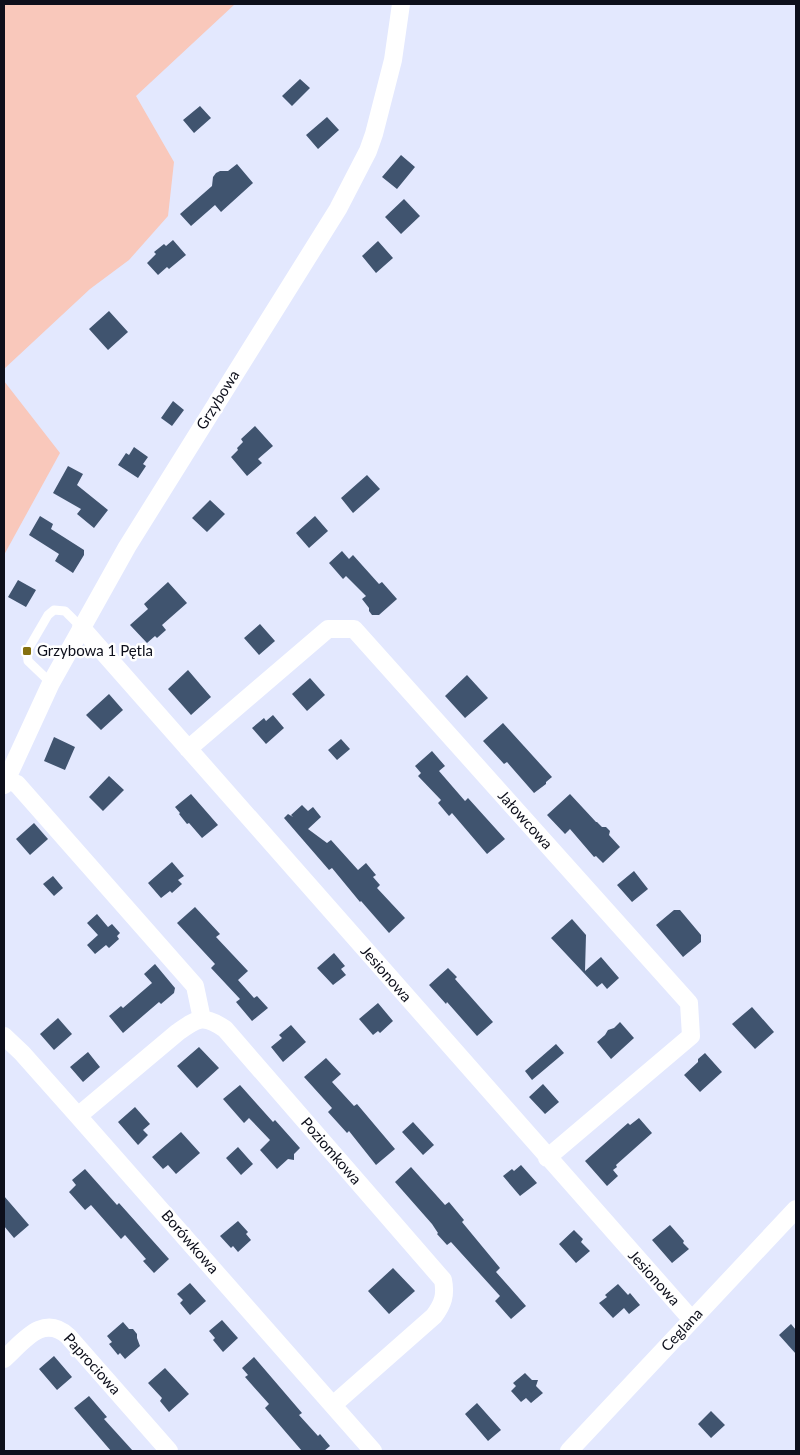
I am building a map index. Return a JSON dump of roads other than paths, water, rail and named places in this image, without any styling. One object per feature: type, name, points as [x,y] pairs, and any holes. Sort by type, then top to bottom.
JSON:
[{"type":"street","name":"Grzybowa","points":[[5,783],[50,683],[132,539],[338,208],[358,172],[368,151],[381,112],[393,60],[401,4]]},
{"type":"street","name":"Jesionowa","points":[[81,628],[692,1320]]},
{"type":"street","name":"Jałowcowa","points":[[188,749],[328,628],[354,629],[689,1003],[691,1036],[547,1158]]},
{"type":"street","points":[[5,783],[17,784],[195,986],[202,1018],[191,1022],[178,1032],[78,1116]]},
{"type":"street","name":"Poziomkowa","points":[[202,1018],[215,1022],[225,1029],[443,1280],[445,1289],[443,1302],[434,1316],[333,1405]]},
{"type":"street","name":"Borówkowa","points":[[4,1036],[22,1053],[374,1451]]},
{"type":"street","name":"Ceglana","points":[[569,1451],[796,1209]]},
{"type":"street","name":"Paprociowa","points":[[4,1359],[34,1332],[43,1327],[60,1329],[169,1451]]},
{"type":"lane","points":[[50,683],[28,661],[27,651],[48,615],[54,610],[65,611],[81,628]]},
{"type":"place","name":"Grzybowa 1 Pętla","points":[[27,651]]}]
